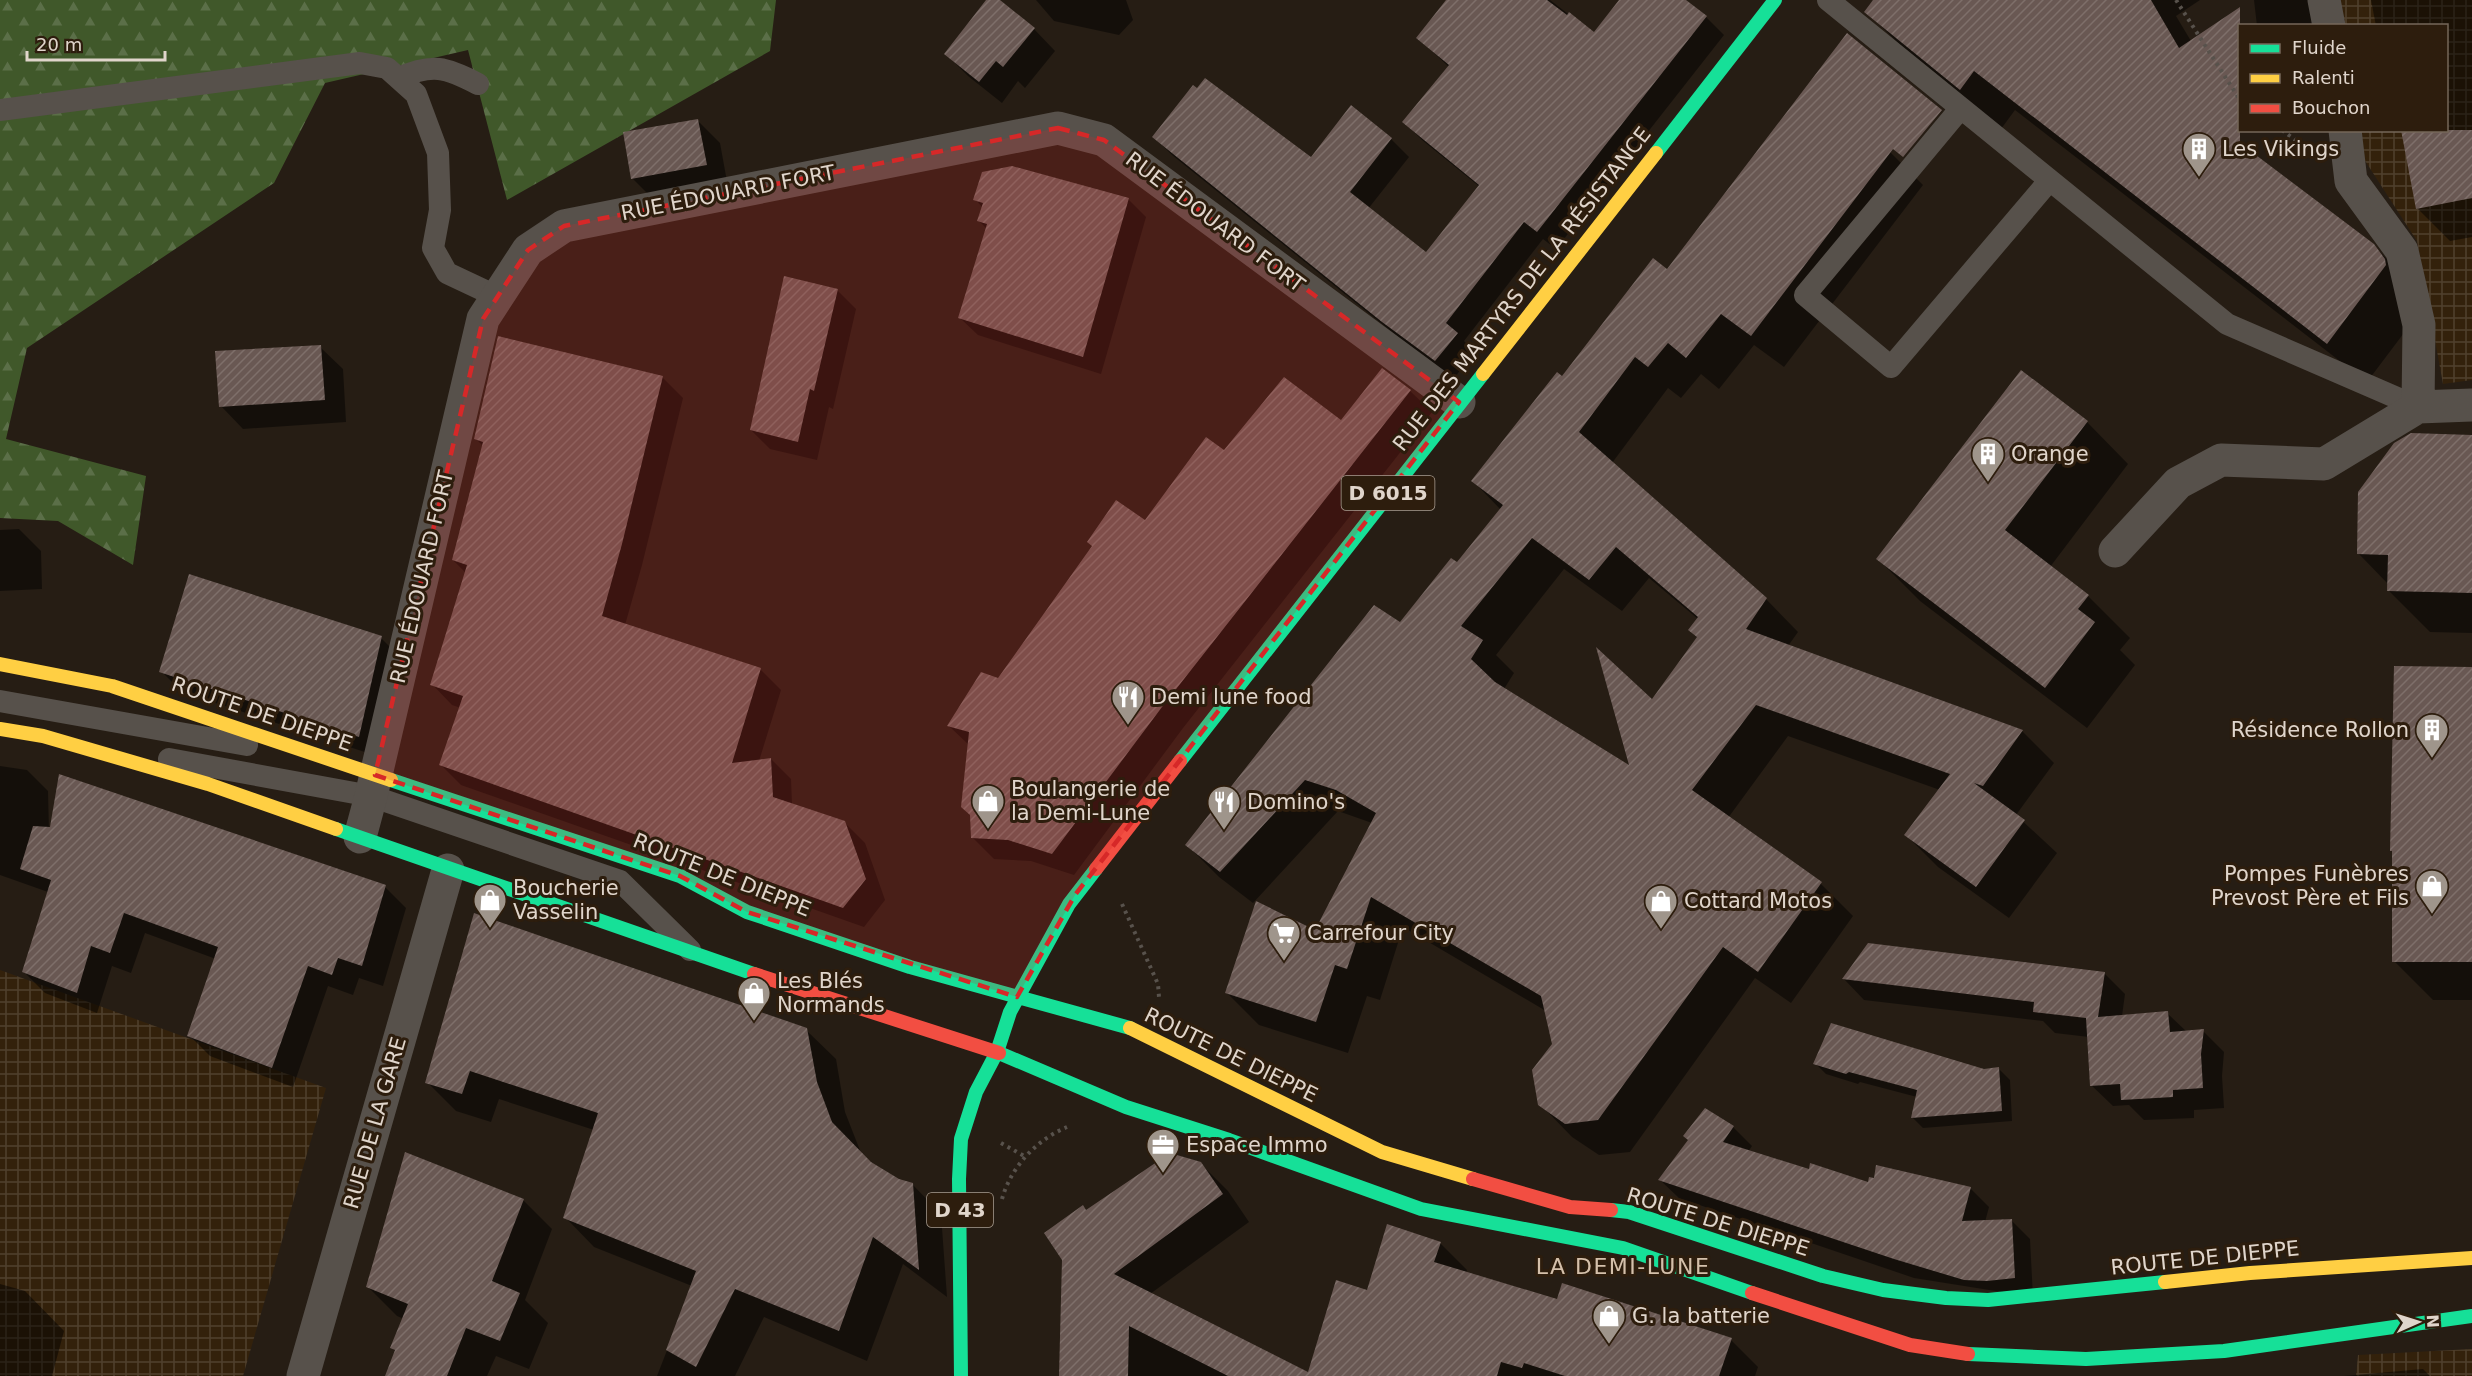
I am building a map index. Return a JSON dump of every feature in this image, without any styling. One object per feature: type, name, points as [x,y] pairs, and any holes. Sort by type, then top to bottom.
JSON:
[{"type":"main road","name":"RUE DES MARTYRS DE LA RÉSISTANCE","points":[[1010,1012],[1075,895],[1774,0]]},
{"type":"main road","name":"ROUTE DE DIEPPE","points":[[0,664],[112,686],[320,757],[373,785],[680,876],[747,912],[910,967],[1134,1029],[1382,1152],[1570,1207],[1629,1212],[1806,1272],[1883,1290],[1946,1298],[1988,1300],[2250,1273],[2472,1258]]},
{"type":"main road","points":[[0,729],[43,736],[208,784],[696,956],[997,1052],[1126,1107],[1229,1140],[1421,1209],[1623,1248],[1825,1319],[1910,1345],[1956,1354],[1983,1365],[2087,1367],[2224,1351],[2472,1316]]},
{"type":"main road","name":"D 43","points":[[961,1376],[959,1179],[961,1139],[976,1092],[997,1052],[1010,1012]]},
{"type":"street","points":[[2324,0],[2329,24]]},
{"type":"street","name":"RUE ÉDOUARD FORT","points":[[360,837],[483,319],[528,250],[564,225],[1058,128],[1104,140],[1459,402]]},
{"type":"street","points":[[2345,132],[2351,181],[2402,251],[2419,325],[2418,407]]},
{"type":"street","points":[[2115,551],[2178,483],[2222,460],[2324,464],[2418,407],[2472,405]]},
{"type":"street","name":"RUE DE LA GARE","points":[[303,1376],[448,870]]},
{"type":"lane","points":[[1828,0],[2227,324],[2418,407]]},
{"type":"lane","points":[[0,110],[360,63],[387,68],[416,94],[438,153],[440,210],[433,248],[447,273],[498,297]]},
{"type":"lane","points":[[399,78],[420,69],[452,70],[478,84]]},
{"type":"lane","points":[[1960,108],[1805,295],[1891,367],[2049,181]]},
{"type":"lane","points":[[0,700],[39,709],[320,757]]},
{"type":"lane","points":[[43,736],[373,785],[620,881],[696,956]]},
{"type":"path","points":[[2176,0],[2238,97]]},
{"type":"path","points":[[1127,915],[1158,984],[1160,994],[1157,1000]]},
{"type":"path","points":[[1002,1208],[1006,1187],[1024,1156],[1055,1132],[1077,1124]]},
{"type":"path","points":[[999,1142],[1024,1156]]},
{"type":"highlighted area","points":[[1058,128],[1104,140],[1459,402],[1075,895],[1017,997],[747,912],[680,876],[375,775],[483,319],[528,250],[564,226]]},
{"type":"shaded area","points":[[2338,0],[2472,0],[2472,380],[2443,384],[2417,241],[2360,153],[2357,132],[2448,132],[2448,24],[2342,24]]},
{"type":"shaded area","points":[[0,970],[326,1088],[243,1376],[0,1376]]},
{"type":"shaded area","points":[[2472,1349],[2472,1376],[2356,1376],[2358,1355]]},
{"type":"green space","points":[[0,0],[776,0],[770,51],[507,200],[468,50],[325,83],[274,183],[27,348],[6,439],[146,476],[133,565],[58,521],[0,518]]},
{"type":"building","points":[[986,0],[1000,0],[1035,28],[1003,67],[996,61],[979,82],[944,54]]},
{"type":"building","points":[[1446,0],[1547,0],[1567,15],[1569,12],[1594,32],[1619,0],[1686,0],[1707,16],[1537,232],[1524,222],[1446,323],[1458,333],[1435,361],[1382,322],[1152,137],[1193,85],[1197,88],[1205,78],[1311,157],[1351,105],[1392,138],[1350,192],[1426,252],[1479,185],[1402,122],[1449,65],[1416,38]]},
{"type":"building","name":"Les Vikings","points":[[1873,0],[2151,0],[2179,48],[2240,7],[2238,132],[2240,132],[2240,143],[2374,244],[2385,259],[2386,265],[2327,344],[1974,71],[1960,90],[1864,12]]},
{"type":"building","points":[[1847,33],[1942,110],[1903,157],[1893,149],[1751,336],[1721,314],[1686,358],[1668,343],[1648,367],[1635,357],[1579,432],[1767,598],[1746,629],[2023,730],[1983,786],[1974,783],[2025,820],[1976,887],[1904,835],[1950,774],[1756,705],[1692,790],[1822,882],[1758,972],[1723,947],[1598,1120],[1565,1124],[1538,1105],[1532,1070],[1552,1044],[1541,996],[1371,897],[1347,969],[1335,965],[1316,1022],[1225,993],[1256,901],[1315,930],[1376,813],[1336,790],[1305,780],[1220,872],[1185,845],[1374,605],[1400,622],[1451,558],[1457,562],[1503,505],[1471,481],[1557,372],[1562,376],[1653,258],[1667,269]],"holes":[[[1532,538],[1589,580],[1616,547],[1698,617],[1688,630],[1697,637],[1652,699],[1596,647],[1629,765],[1495,682],[1471,659],[1483,640],[1461,626]]]},
{"type":"building","points":[[698,119],[707,165],[631,179],[623,132]]},
{"type":"building","points":[[2472,130],[2472,198],[2416,209],[2401,132]]},
{"type":"building","points":[[1012,166],[1129,198],[1083,357],[958,318],[987,224],[977,221],[983,203],[973,200],[982,172]]},
{"type":"building","points":[[784,276],[838,289],[814,391],[810,389],[798,442],[750,430]]},
{"type":"building","points":[[498,336],[663,376],[602,616],[761,668],[732,763],[771,758],[773,797],[845,821],[866,879],[843,908],[439,765],[463,696],[430,685],[467,565],[452,560],[483,442],[474,439]]},
{"type":"building","points":[[321,345],[325,400],[219,407],[215,351]]},
{"type":"building","points":[[1382,368],[1411,390],[1162,707],[1052,854],[1008,840],[971,838],[970,815],[961,807],[969,732],[947,726],[981,672],[998,678],[1092,546],[1087,542],[1116,500],[1145,520],[1206,437],[1224,450],[1284,377],[1341,420]]},
{"type":"building","name":"Orange","points":[[2021,370],[2088,421],[2005,530],[2089,595],[2078,609],[2095,622],[2045,688],[1876,559]]},
{"type":"building","points":[[2411,433],[2472,435],[2472,593],[2387,591],[2388,555],[2357,554],[2358,492],[2394,443]]},
{"type":"building","points":[[189,574],[382,636],[359,737],[159,672]]},
{"type":"building","name":"Résidence Rollon","points":[[2394,666],[2472,667],[2472,962],[2392,962],[2392,851],[2390,851]]},
{"type":"building","points":[[59,774],[386,885],[362,966],[338,958],[332,975],[308,966],[272,1068],[187,1036],[218,947],[124,913],[110,953],[91,946],[77,993],[22,972],[51,880],[20,869],[33,826],[50,827]]},
{"type":"building","points":[[474,913],[807,1028],[817,1082],[832,1122],[871,1162],[899,1179],[913,1183],[919,1270],[873,1237],[839,1331],[735,1289],[696,1367],[666,1350],[696,1271],[563,1218],[598,1113],[470,1071],[462,1094],[425,1083]]},
{"type":"building","points":[[1868,943],[2105,972],[2098,1017],[2168,1011],[2170,1032],[2204,1029],[2201,1054],[2203,1088],[2173,1090],[2173,1097],[2121,1100],[2120,1084],[2090,1086],[2086,1018],[2033,1012],[2034,1002],[1842,979]]},
{"type":"building","points":[[1831,1023],[1984,1069],[1999,1067],[2002,1111],[1911,1118],[1917,1090],[1813,1064]]},
{"type":"building","points":[[1705,1108],[1734,1126],[1723,1142],[1809,1169],[1810,1163],[1868,1182],[1869,1177],[1874,1178],[1876,1165],[1971,1187],[1962,1221],[2012,1219],[2015,1278],[1987,1281],[1964,1280],[1658,1180],[1688,1140],[1683,1136]]},
{"type":"building","points":[[405,1152],[524,1199],[492,1281],[520,1293],[500,1341],[466,1328],[447,1376],[385,1376],[395,1350],[390,1348],[408,1304],[366,1287]]},
{"type":"building","points":[[1170,1153],[1201,1162],[1223,1194],[1114,1274],[1308,1372],[1336,1280],[1367,1290],[1387,1224],[1441,1242],[1434,1262],[1557,1299],[1562,1283],[1732,1338],[1719,1376],[1565,1376],[1524,1363],[1522,1368],[1501,1362],[1497,1376],[1228,1376],[1129,1326],[1128,1376],[1059,1376],[1062,1260],[1044,1233],[1083,1205],[1086,1210]]},
{"type":"traffic: fast","points":[[1656,153],[1775,0]]},
{"type":"traffic: fast","points":[[1180,761],[1483,374]]},
{"type":"traffic: fast","points":[[391,780],[680,876],[747,912],[910,967],[1130,1028]]},
{"type":"traffic: fast","points":[[336,829],[754,974]]},
{"type":"traffic: fast","points":[[961,1376],[959,1179],[961,1139],[976,1092],[997,1052],[1010,1012],[1069,904],[1096,869]]},
{"type":"traffic: fast","points":[[999,1053],[1126,1107],[1229,1140],[1421,1209],[1623,1248],[1752,1293]]},
{"type":"traffic: fast","points":[[1611,1210],[1629,1212],[1823,1276],[1883,1290],[1946,1298],[1988,1300],[2165,1282]]},
{"type":"traffic: fast","points":[[1968,1354],[2086,1359],[2224,1351],[2472,1316]]},
{"type":"traffic: slow","points":[[1483,374],[1656,153]]},
{"type":"traffic: slow","points":[[0,664],[112,686],[391,780]]},
{"type":"traffic: slow","points":[[0,729],[43,736],[208,784],[336,829]]},
{"type":"traffic: slow","points":[[1130,1028],[1382,1152],[1473,1179]]},
{"type":"traffic: slow","points":[[2165,1282],[2250,1273],[2472,1258]]},
{"type":"traffic: jam","points":[[1096,869],[1180,761]]},
{"type":"traffic: jam","points":[[754,974],[999,1053]]},
{"type":"traffic: jam","points":[[1473,1179],[1570,1207],[1611,1210]]},
{"type":"traffic: jam","points":[[1752,1293],[1910,1345],[1968,1354]]},
{"type":"place","name":"Les Vikings","points":[[2199,178]]},
{"type":"place","name":"Orange","points":[[1988,483]]},
{"type":"place","name":"Demi lune food","points":[[1128,726]]},
{"type":"place","name":"Résidence Rollon","points":[[2432,759]]},
{"type":"place","name":"Boulangerie de la Demi-Lune","points":[[988,830]]},
{"type":"place","name":"Domino's","points":[[1224,831]]},
{"type":"place","name":"Pompes Funèbres Prevost Père et Fils","points":[[2432,915]]},
{"type":"place","name":"Boucherie Vasselin","points":[[490,929]]},
{"type":"place","name":"Cottard Motos","points":[[1661,930]]},
{"type":"place","name":"Carrefour City","points":[[1284,962]]},
{"type":"place","name":"Les Blés Normands","points":[[754,1022]]},
{"type":"place","name":"Espace Immo","points":[[1163,1174]]},
{"type":"place","name":"G. la batterie","points":[[1609,1345]]},
{"type":"district","name":"LA DEMI-LUNE","points":[[1623,1266]]}]
